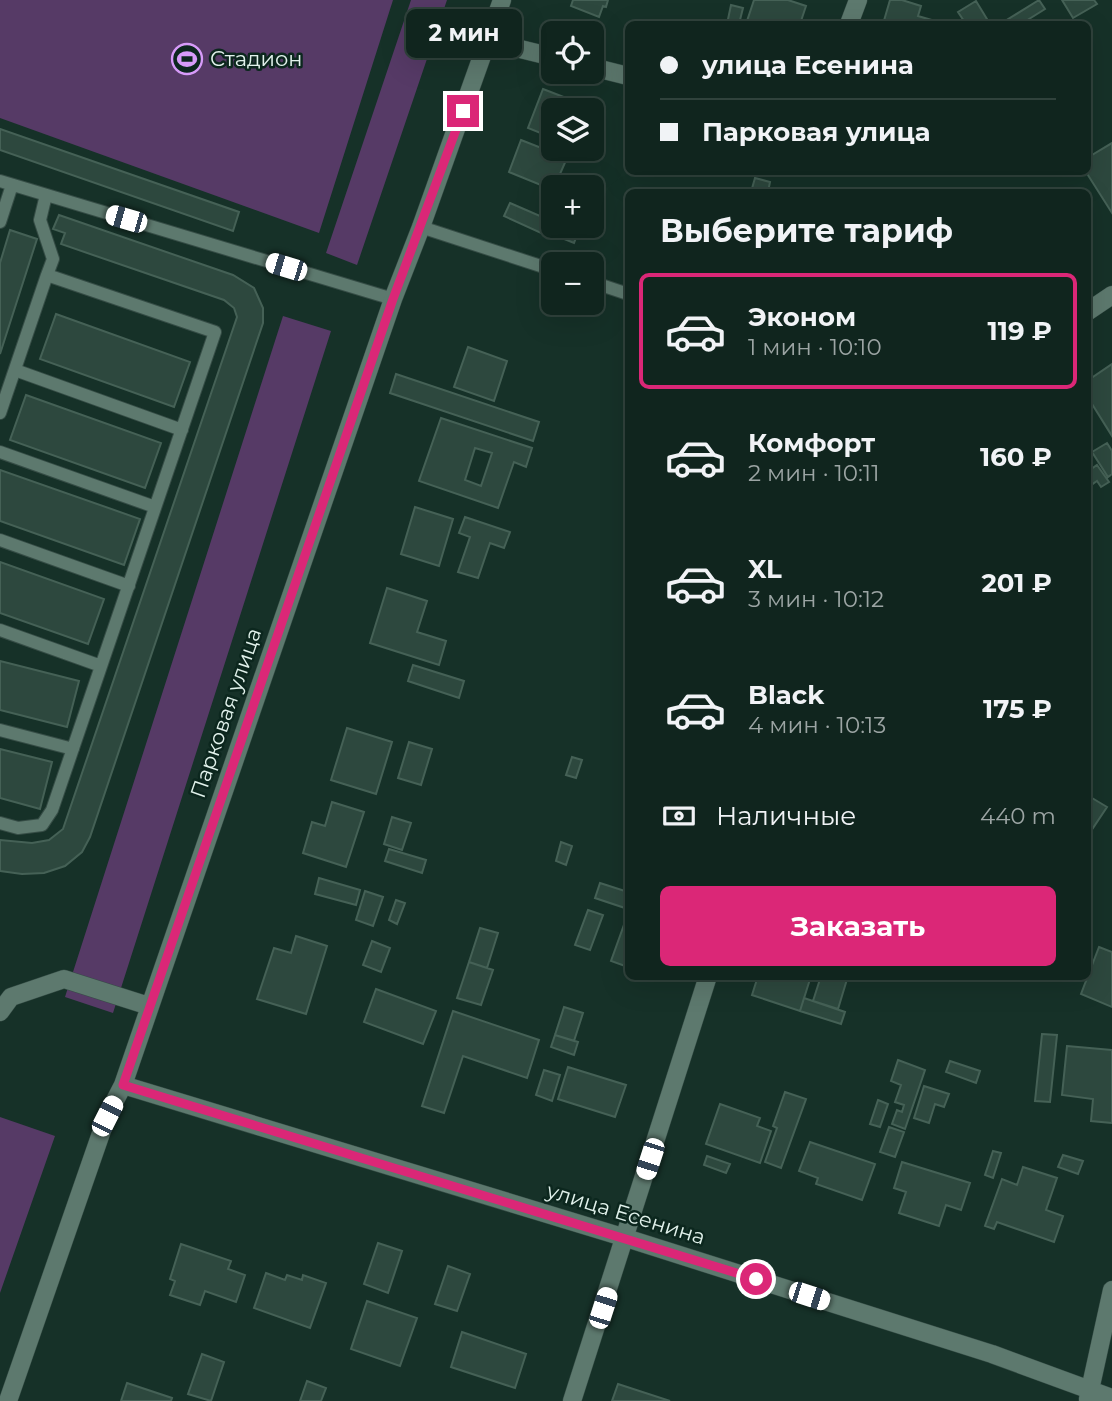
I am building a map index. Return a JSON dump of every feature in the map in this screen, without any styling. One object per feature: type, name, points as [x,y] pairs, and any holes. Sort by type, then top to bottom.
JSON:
[{"type":"street","name":"Парковая улица","points":[[8,1401],[107,1116],[123,1085],[393,299],[502,0]]},
{"type":"street","points":[[850,21],[858,0]]},
{"type":"street","points":[[488,41],[541,54]]},
{"type":"street","points":[[604,70],[625,75]]},
{"type":"street","points":[[1091,309],[1112,295]]},
{"type":"street","points":[[0,1012],[11,997],[64,979],[149,1006]]},
{"type":"street","points":[[572,1401],[707,980]]},
{"type":"street","name":"улица Есенина","points":[[123,1085],[626,1238],[992,1354],[1089,1395],[1112,1398]]},
{"type":"street","points":[[1089,1395],[1112,1290]]},
{"type":"lane","points":[[0,222],[6,183],[393,299]]},
{"type":"lane","points":[[0,413],[53,259],[40,220],[46,195]]},
{"type":"lane","points":[[421,228],[541,266]]},
{"type":"lane","points":[[0,823],[18,828],[42,825],[52,810],[215,332],[47,275]]},
{"type":"lane","points":[[604,286],[625,293]]},
{"type":"lane","points":[[15,370],[182,430]]},
{"type":"lane","points":[[0,452],[155,507]]},
{"type":"lane","points":[[0,540],[129,586]]},
{"type":"lane","points":[[0,630],[101,666]]},
{"type":"lane","points":[[0,730],[73,749]]},
{"type":"shaded area","name":"Стадион","points":[[0,0],[393,0],[319,233],[0,118]]},
{"type":"shaded area","points":[[411,0],[447,0],[357,265],[326,253]]},
{"type":"shaded area","points":[[283,316],[331,331],[113,1013],[65,997]]},
{"type":"shaded area","points":[[0,1117],[55,1136],[0,1293]]},
{"type":"building","points":[[573,0],[608,0],[599,17],[571,6]]},
{"type":"building","points":[[754,0],[788,0],[806,6],[801,21],[747,21]]},
{"type":"building","points":[[890,0],[902,0],[921,6],[918,16],[935,21],[884,21]]},
{"type":"building","points":[[1039,0],[1045,9],[1026,21],[1005,21]]},
{"type":"building","points":[[1062,0],[1094,0],[1097,4],[1073,18]]},
{"type":"building","points":[[976,1],[988,21],[964,21],[958,12]]},
{"type":"building","points":[[731,5],[743,8],[740,21],[728,21]]},
{"type":"building","points":[[543,89],[566,98],[541,98],[541,133],[528,128]]},
{"type":"building","points":[[0,129],[239,212],[233,231],[0,150]]},
{"type":"building","points":[[521,140],[541,148],[541,161],[566,161],[560,175],[541,175],[541,185],[509,172]]},
{"type":"building","points":[[1112,143],[1112,213],[1088,175],[1091,175],[1091,156]]},
{"type":"building","points":[[755,178],[770,182],[769,189],[752,189]]},
{"type":"building","points":[[510,203],[541,216],[541,233],[504,216]]},
{"type":"building","points":[[59,215],[233,275],[254,288],[263,308],[263,323],[90,837],[82,852],[65,866],[44,873],[22,874],[0,871],[0,840],[32,843],[49,840],[63,829],[237,317],[234,308],[224,300],[61,244],[65,233],[53,229]]},
{"type":"building","points":[[10,230],[37,239],[0,354],[0,263]]},
{"type":"building","points":[[562,238],[576,238],[574,243]]},
{"type":"building","points":[[56,314],[190,362],[174,407],[40,359]]},
{"type":"building","points":[[468,347],[507,361],[494,401],[454,387]]},
{"type":"building","points":[[1112,364],[1112,436],[1091,402],[1091,378]]},
{"type":"building","points":[[396,374],[539,422],[533,441],[390,393]]},
{"type":"building","points":[[26,395],[161,443],[145,488],[10,440]]},
{"type":"building","points":[[441,418],[532,448],[526,467],[514,462],[498,508],[419,481]],"holes":[[[475,448],[492,453],[481,486],[465,480]]]},
{"type":"building","points":[[1107,443],[1112,451],[1112,474],[1108,477],[1092,452]]},
{"type":"building","points":[[1097,465],[1109,482],[1101,487],[1097,481],[1091,485],[1091,469]]},
{"type":"building","points":[[0,470],[140,519],[124,565],[0,521]]},
{"type":"building","points":[[415,507],[453,519],[439,566],[401,554]]},
{"type":"building","points":[[465,517],[510,532],[504,548],[490,543],[478,578],[458,572],[470,537],[459,533]]},
{"type":"building","points":[[0,562],[104,599],[88,644],[0,613]]},
{"type":"building","points":[[387,588],[427,601],[417,632],[446,641],[439,665],[370,643]]},
{"type":"building","points":[[0,661],[79,681],[67,727],[0,710]]},
{"type":"building","points":[[413,665],[464,681],[459,698],[408,681]]},
{"type":"building","points":[[347,728],[392,742],[376,794],[331,780]]},
{"type":"building","points":[[409,742],[432,749],[421,785],[398,778]]},
{"type":"building","points":[[0,749],[52,762],[40,809],[0,798]]},
{"type":"building","points":[[572,757],[582,760],[576,778],[566,775]]},
{"type":"building","points":[[1091,797],[1107,807],[1093,828],[1091,827]]},
{"type":"building","points":[[332,802],[364,812],[346,867],[303,853],[312,822],[325,826]]},
{"type":"building","points":[[392,817],[411,823],[402,850],[384,844]]},
{"type":"building","points":[[561,842],[572,846],[566,865],[556,861]]},
{"type":"building","points":[[389,849],[426,860],[422,873],[385,861]]},
{"type":"building","points":[[319,878],[360,890],[356,905],[315,894]]},
{"type":"building","points":[[600,883],[625,891],[625,908],[595,898]]},
{"type":"building","points":[[365,891],[383,897],[373,926],[356,920]]},
{"type":"building","points":[[396,900],[405,903],[397,924],[389,920]]},
{"type":"building","points":[[588,910],[603,915],[590,950],[575,945]]},
{"type":"building","points":[[625,922],[625,966],[611,961]]},
{"type":"building","points":[[480,928],[498,933],[487,968],[469,962]]},
{"type":"building","points":[[296,936],[327,946],[306,1014],[257,999],[274,948],[291,953]]},
{"type":"building","points":[[372,941],[390,948],[381,972],[363,965]]},
{"type":"building","points":[[1099,947],[1112,952],[1112,1007],[1081,994],[1086,980],[1091,980],[1091,968]]},
{"type":"building","points":[[469,962],[493,970],[481,1005],[457,998]]},
{"type":"building","points":[[757,980],[810,980],[800,1011],[752,995]]},
{"type":"building","points":[[820,980],[847,980],[838,1009],[813,1001]]},
{"type":"building","points":[[376,989],[436,1011],[423,1044],[364,1022]]},
{"type":"building","points":[[804,998],[845,1012],[841,1024],[800,1011]]},
{"type":"building","points":[[564,1007],[583,1013],[574,1041],[555,1035]]},
{"type":"building","points":[[453,1011],[539,1040],[527,1078],[463,1056],[444,1113],[422,1106]]},
{"type":"building","points":[[1042,1034],[1057,1035],[1050,1102],[1035,1101]]},
{"type":"building","points":[[555,1035],[578,1042],[574,1055],[551,1047]]},
{"type":"building","points":[[1067,1046],[1112,1050],[1112,1123],[1091,1121],[1093,1099],[1062,1095]]},
{"type":"building","points":[[898,1060],[925,1070],[905,1129],[892,1124],[897,1110],[902,1112],[904,1105],[895,1102],[901,1085],[891,1081]]},
{"type":"building","points":[[950,1061],[980,1071],[976,1083],[946,1072]]},
{"type":"building","points":[[568,1067],[626,1085],[615,1117],[558,1099]]},
{"type":"building","points":[[544,1070],[560,1075],[552,1101],[536,1095]]},
{"type":"building","points":[[924,1086],[949,1094],[944,1107],[935,1104],[929,1123],[914,1118]]},
{"type":"building","points":[[785,1092],[806,1099],[781,1168],[765,1162],[777,1128],[773,1126]]},
{"type":"building","points":[[878,1100],[888,1104],[880,1127],[870,1124]]},
{"type":"building","points":[[720,1104],[760,1118],[757,1126],[771,1131],[760,1163],[706,1144]]},
{"type":"building","points":[[889,1127],[904,1132],[895,1157],[880,1152]]},
{"type":"building","points":[[810,1142],[875,1164],[862,1200],[816,1184],[818,1178],[799,1171]]},
{"type":"building","points":[[993,1151],[1001,1153],[993,1178],[985,1175]]},
{"type":"building","points":[[1063,1155],[1083,1161],[1078,1174],[1058,1167]]},
{"type":"building","points":[[707,1156],[730,1164],[726,1173],[704,1165]]},
{"type":"building","points":[[902,1162],[970,1183],[961,1210],[946,1205],[939,1226],[899,1213],[906,1192],[894,1188]]},
{"type":"building","points":[[1023,1167],[1057,1178],[1046,1210],[1063,1216],[1054,1242],[997,1222],[994,1229],[985,1226],[1002,1179],[1017,1185]]},
{"type":"building","points":[[378,1243],[402,1251],[388,1293],[364,1284]]},
{"type":"building","points":[[181,1244],[231,1261],[228,1269],[245,1275],[236,1302],[205,1291],[200,1305],[170,1295],[175,1281],[170,1279]]},
{"type":"building","points":[[448,1266],[470,1274],[457,1311],[435,1304]]},
{"type":"building","points":[[266,1273],[285,1280],[287,1275],[302,1280],[303,1275],[326,1283],[310,1328],[254,1308]]},
{"type":"building","points":[[367,1301],[417,1318],[400,1366],[351,1349]]},
{"type":"building","points":[[462,1332],[526,1354],[515,1388],[451,1367]]},
{"type":"building","points":[[202,1354],[224,1362],[211,1401],[188,1394]]},
{"type":"building","points":[[307,1381],[326,1388],[321,1401],[300,1401]]},
{"type":"building","points":[[127,1383],[172,1398],[171,1401],[121,1401]]},
{"type":"building","points":[[618,1384],[670,1401],[612,1401]]},
{"type":"place","name":"Стадион","points":[[187,59]]},
{"type":"route","points":[[463,111],[393,299],[123,1085],[756,1279]]}]
